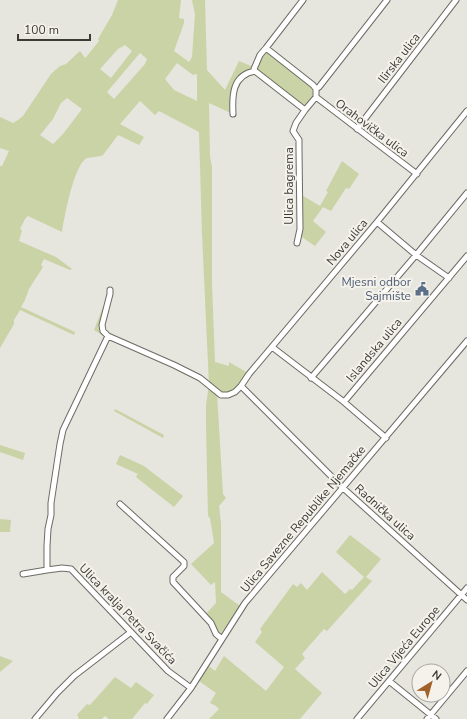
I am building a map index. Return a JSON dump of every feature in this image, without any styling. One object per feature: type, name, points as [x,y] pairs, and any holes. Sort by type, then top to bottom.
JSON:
[{"type":"street","points":[[255,71],[254,69],[260,55],[303,0]]},
{"type":"street","points":[[316,89],[387,0]]},
{"type":"street","name":"Ilirska ulica","points":[[357,129],[456,0]]},
{"type":"street","points":[[255,71],[305,110],[316,98],[316,89],[310,82],[266,48]]},
{"type":"street","points":[[233,114],[232,99],[234,88],[245,75],[255,71]]},
{"type":"street","name":"Orahovička ulica","points":[[316,98],[417,174]]},
{"type":"street","name":"Ulica bagrema","points":[[297,243],[300,229],[299,140],[293,130],[305,110]]},
{"type":"street","name":"Nova ulica","points":[[241,386],[417,174],[467,111]]},
{"type":"street","points":[[311,378],[467,193]]},
{"type":"street","points":[[377,222],[416,255],[449,278]]},
{"type":"street","name":"Islandska ulica","points":[[344,402],[467,256]]},
{"type":"street","points":[[110,290],[102,327],[107,338],[174,365],[200,378],[221,395],[228,395],[235,392],[241,386]]},
{"type":"street","points":[[47,570],[48,529],[63,430],[107,338]]},
{"type":"street","name":"Ulica Savezne Republike Njemačke","points":[[167,719],[191,688],[245,603],[467,341]]},
{"type":"street","points":[[272,347],[344,402],[386,438]]},
{"type":"street","name":"Radnička ulica","points":[[241,386],[342,487],[467,600]]},
{"type":"street","points":[[120,504],[184,562],[184,566],[173,577],[173,582],[211,623],[216,634],[222,639]]},
{"type":"street","name":"Ulica kralja Petra Svačića","points":[[23,574],[62,568],[71,569],[168,671],[191,688]]},
{"type":"street","name":"Ulica Vijeća Europe","points":[[357,719],[467,588]]},
{"type":"street","points":[[35,719],[52,698],[74,676],[130,632]]},
{"type":"street","points":[[429,717],[467,671]]},
{"type":"street","points":[[389,681],[429,717],[436,719]]},
{"type":"green space","points":[[118,0],[181,0],[179,18],[184,19],[184,23],[174,51],[189,62],[192,57],[195,14],[192,0],[205,0],[207,70],[225,90],[239,61],[251,66],[250,72],[234,88],[233,114],[209,103],[210,156],[212,167],[212,285],[215,362],[229,366],[229,362],[248,373],[232,391],[227,393],[217,393],[223,494],[226,498],[219,506],[221,523],[221,592],[240,606],[221,633],[218,633],[215,626],[206,614],[216,603],[215,582],[211,585],[191,564],[214,543],[210,518],[208,516],[206,405],[209,385],[199,132],[159,111],[155,115],[140,101],[120,124],[144,137],[139,145],[118,135],[103,155],[87,158],[82,162],[70,192],[62,232],[28,216],[25,219],[20,229],[22,230],[19,241],[56,257],[72,269],[70,270],[44,259],[41,265],[43,267],[29,289],[21,307],[75,332],[74,335],[20,310],[14,320],[14,324],[0,348],[0,166],[2,166],[9,151],[0,148],[0,117],[13,123],[23,116],[51,74],[60,66],[66,64],[80,51],[85,58],[87,56],[99,41],[98,39],[112,15]],"holes":[[[125,45],[132,51],[111,78],[100,69],[118,49]],[[140,53],[147,59],[145,64],[114,99],[107,92]],[[177,63],[193,75],[196,74],[197,101],[174,90],[165,79]],[[67,98],[82,109],[63,134],[53,144],[40,135],[53,119],[61,103]]]},
{"type":"green space","points":[[269,52],[307,82],[312,88],[313,98],[305,108],[258,72],[259,64],[264,53]]},
{"type":"green space","points":[[342,161],[359,174],[349,189],[346,188],[331,211],[323,207],[313,221],[326,232],[315,246],[299,235],[300,194],[320,206]]},
{"type":"green space","points":[[103,307],[106,309],[102,325],[107,338],[94,330]]},
{"type":"green space","points":[[115,409],[164,435],[163,438],[114,411]]},
{"type":"green space","points":[[0,445],[25,453],[23,460],[0,452]]},
{"type":"green space","points":[[120,455],[144,466],[183,496],[174,507],[136,477],[138,474],[116,464]]},
{"type":"green space","points":[[0,519],[11,520],[10,532],[0,532]]},
{"type":"green space","points":[[350,535],[381,559],[366,577],[372,581],[327,631],[324,629],[302,654],[305,658],[295,669],[322,693],[300,719],[209,719],[219,709],[210,703],[216,693],[199,681],[209,666],[215,671],[224,656],[266,691],[284,667],[255,642],[262,632],[260,629],[293,584],[297,587],[301,583],[307,590],[322,572],[345,594],[350,589],[352,590],[364,577],[336,552]]},
{"type":"green space","points":[[0,656],[13,661],[0,672]]},
{"type":"green space","points":[[115,677],[131,688],[136,682],[154,695],[147,704],[145,703],[132,719],[109,719],[105,716],[102,719],[78,719],[79,718],[77,715],[87,704],[90,705]]},
{"type":"place","name":"Mjesni odbor Sajmište","points":[[422,289]]}]
